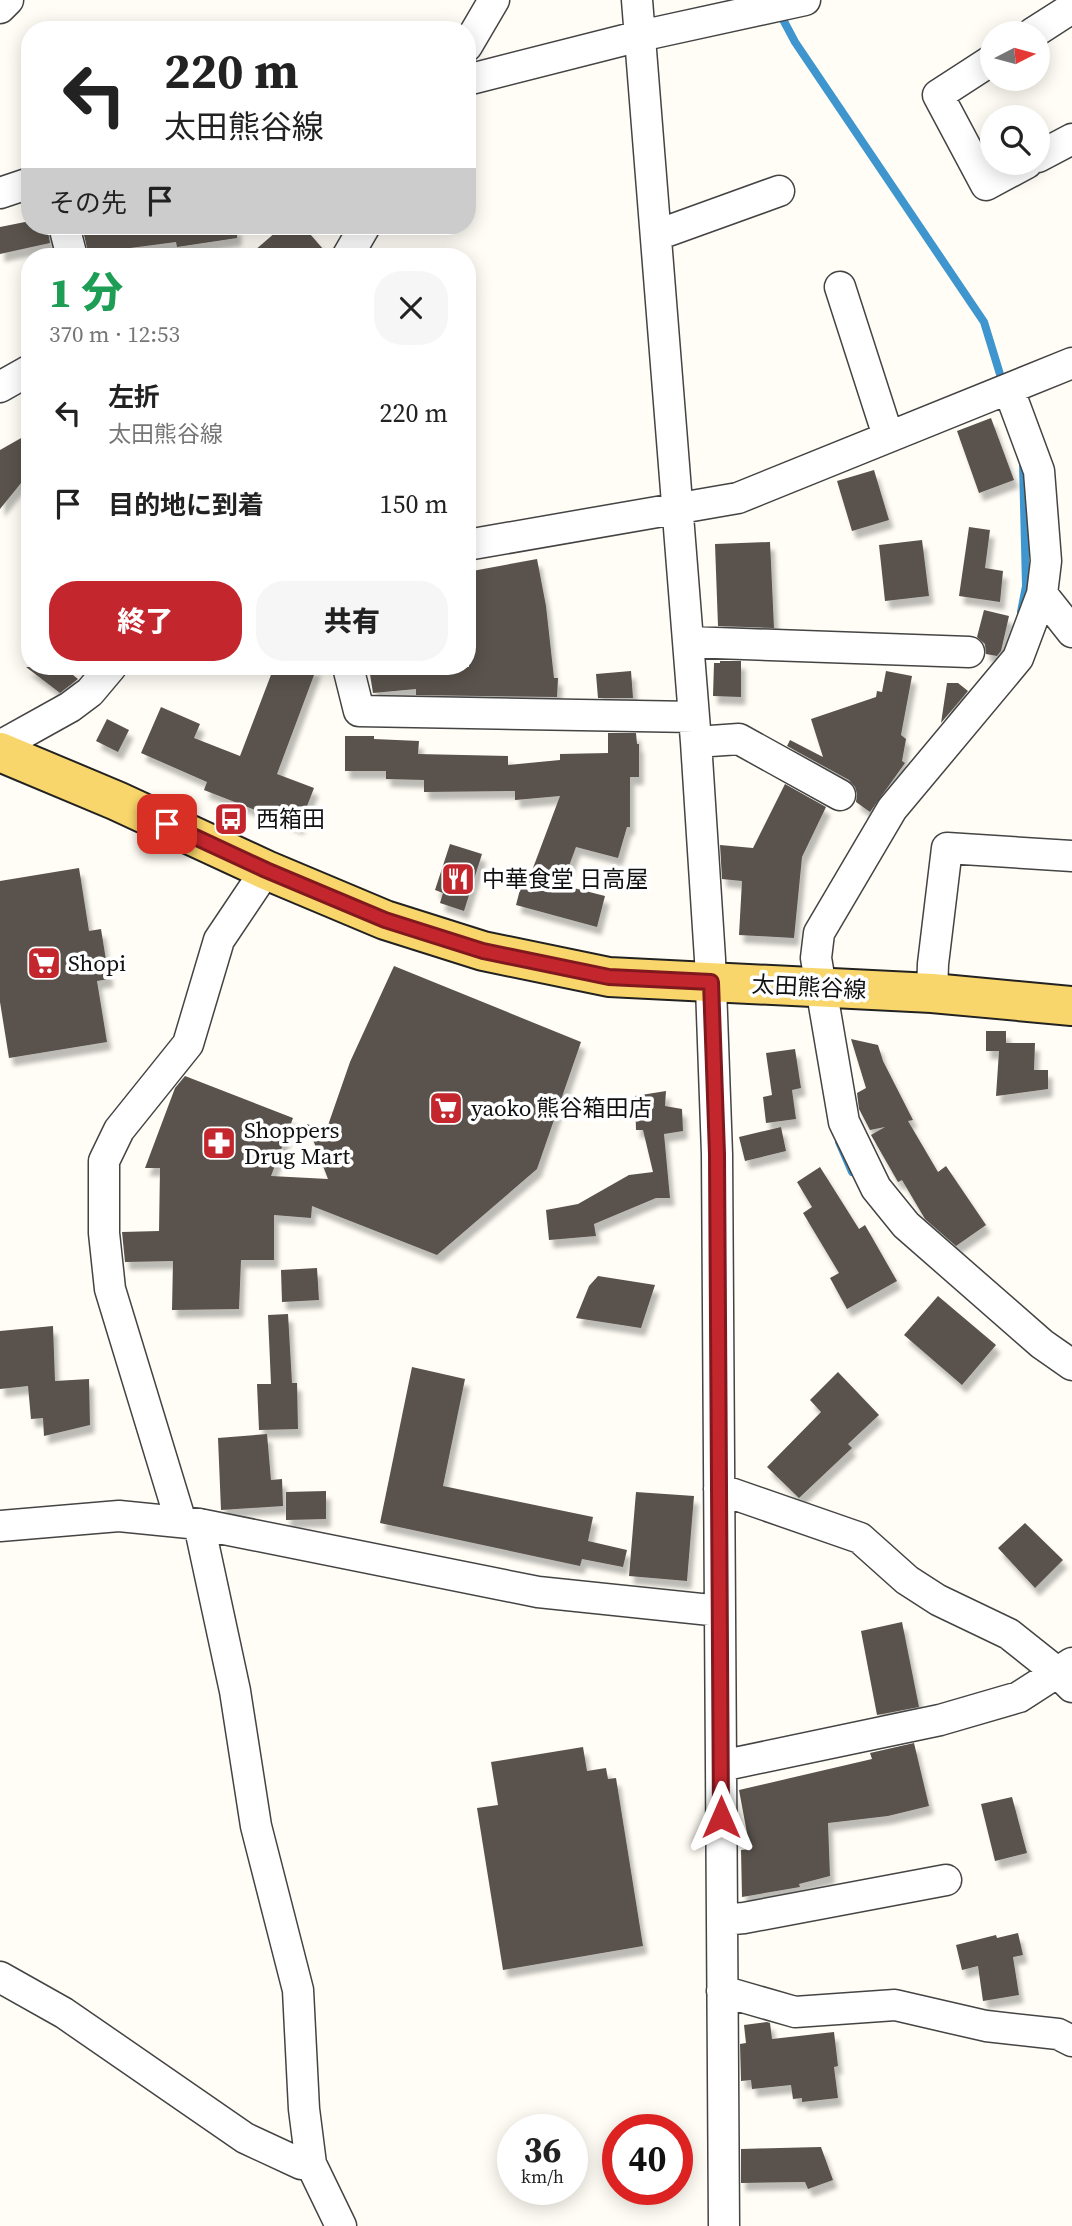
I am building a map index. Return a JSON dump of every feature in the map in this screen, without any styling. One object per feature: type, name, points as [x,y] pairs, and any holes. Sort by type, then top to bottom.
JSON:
[{"type":"main road","name":"太田熊谷線","points":[[0,752],[117,800],[266,870],[385,920],[483,951],[609,977],[932,993],[1072,1006]]},
{"type":"street","points":[[0,8],[8,0]]},
{"type":"street","points":[[476,31],[494,0]]},
{"type":"street","points":[[637,0],[695,730],[711,982],[717,1154],[724,2226]]},
{"type":"street","points":[[476,78],[640,36],[799,1]]},
{"type":"street","points":[[1050,22],[1072,8]]},
{"type":"street","points":[[980,68],[938,95],[980,174]]},
{"type":"street","points":[[1050,151],[1072,139]]},
{"type":"street","points":[[981,175],[986,185],[1005,175]]},
{"type":"street","points":[[0,193],[21,186]]},
{"type":"street","points":[[657,235],[779,191]]},
{"type":"street","points":[[840,287],[888,436]]},
{"type":"street","points":[[476,543],[738,498],[1072,363]]},
{"type":"street","points":[[0,387],[21,375]]},
{"type":"street","points":[[1009,390],[1039,471],[1059,558],[1018,658],[892,809],[819,933],[810,987],[844,1122],[876,1188],[906,1225],[1042,1344],[1072,1365]]},
{"type":"street","points":[[1042,594],[1072,632]]},
{"type":"street","points":[[688,642],[969,652]]},
{"type":"street","points":[[0,746],[70,707],[90,692],[104,675]]},
{"type":"street","points":[[350,675],[359,710],[695,730],[738,739],[840,795]]},
{"type":"street","points":[[932,993],[947,848],[1072,856]]},
{"type":"street","points":[[266,870],[219,940],[188,1044],[119,1130],[104,1161],[104,1233],[110,1289],[190,1523],[236,1691],[256,1826],[298,1990],[304,2109],[311,2164],[341,2226]]},
{"type":"street","points":[[719,1489],[860,1538],[907,1580],[938,1600],[1009,1634],[1067,1674]]},
{"type":"street","points":[[0,1526],[119,1517],[190,1523],[538,1592],[720,1611]]},
{"type":"street","points":[[721,1766],[940,1720],[1019,1696],[1067,1674]]},
{"type":"street","points":[[722,1920],[946,1880]]},
{"type":"street","points":[[0,1977],[64,2013],[245,2138],[301,2164],[311,2164]]},
{"type":"street","points":[[722,1991],[795,2012],[895,2005],[986,2026],[1058,2034],[1072,2041]]},
{"type":"building","points":[[21,223],[21,235],[49,235],[50,243],[0,254],[0,227]]},
{"type":"building","points":[[84,235],[237,235],[237,238],[177,247],[176,242],[130,248],[87,248]]},
{"type":"building","points":[[273,235],[311,235],[322,248],[257,248]]},
{"type":"building","points":[[991,418],[1014,480],[979,493],[957,431]]},
{"type":"building","points":[[21,438],[21,483],[0,509],[0,450]]},
{"type":"building","points":[[874,470],[889,520],[852,531],[837,481]]},
{"type":"building","points":[[969,527],[990,530],[985,568],[1003,571],[1000,602],[959,596]]},
{"type":"building","points":[[922,540],[929,596],[885,601],[879,545]]},
{"type":"building","points":[[770,542],[774,628],[718,626],[715,544]]},
{"type":"building","points":[[537,559],[546,606],[554,678],[558,678],[557,697],[416,695],[416,689],[373,693],[370,675],[476,675],[476,570]]},
{"type":"building","points":[[984,610],[1009,616],[1001,651],[997,656],[986,654],[985,644],[977,637]]},
{"type":"building","points":[[741,661],[741,697],[713,696],[714,663]]},
{"type":"building","points":[[631,671],[633,698],[598,698],[596,674]]},
{"type":"building","points":[[886,671],[912,676],[901,735],[906,739],[902,761],[905,763],[870,812],[856,802],[855,787],[849,780],[787,746],[790,740],[823,757],[811,719],[876,697],[877,691],[882,692]]},
{"type":"building","points":[[36,675],[73,675],[78,679],[60,693]]},
{"type":"building","points":[[271,675],[314,675],[277,774],[314,788],[299,827],[204,790],[207,782],[141,753],[161,707],[200,724],[194,738],[240,756]]},
{"type":"building","points":[[947,683],[958,683],[968,691],[941,723]]},
{"type":"building","points":[[107,719],[129,730],[118,752],[96,741]]},
{"type":"building","points":[[608,733],[636,733],[639,744],[639,777],[630,777],[630,827],[627,827],[618,858],[576,847],[562,885],[605,896],[597,927],[516,905],[524,874],[530,876],[560,796],[515,800],[515,791],[424,792],[424,780],[386,779],[386,771],[345,771],[345,736],[419,741],[418,754],[508,756],[508,765],[560,760],[560,754],[608,753]]},
{"type":"building","points":[[785,784],[826,807],[802,857],[794,938],[739,935],[742,881],[722,879],[720,845],[753,848]]},
{"type":"building","points":[[450,844],[482,854],[464,911],[440,903],[443,893],[435,890]]},
{"type":"building","points":[[79,868],[89,931],[101,929],[109,979],[97,981],[107,1042],[9,1058],[0,1002],[0,881]]},
{"type":"building","name":"yaoko 熊谷箱田店","points":[[394,966],[581,1042],[537,1169],[437,1255],[312,1206],[311,1218],[274,1215],[274,1260],[241,1260],[239,1309],[172,1310],[173,1261],[125,1262],[122,1232],[159,1231],[160,1168],[145,1168],[175,1088],[185,1076],[293,1118],[271,1176],[328,1179],[307,1124],[326,1131],[350,1062]]},
{"type":"building","points":[[986,1031],[1006,1031],[1006,1043],[1035,1043],[1034,1070],[1048,1070],[1048,1089],[996,1096],[999,1051],[986,1051]]},
{"type":"building","points":[[851,1039],[878,1045],[883,1061],[913,1120],[908,1121],[938,1172],[946,1166],[986,1225],[956,1246],[925,1219],[902,1180],[898,1182],[871,1135],[885,1127],[870,1130],[859,1109],[857,1093],[866,1088]]},
{"type":"building","points":[[795,1049],[801,1088],[792,1090],[796,1119],[766,1123],[763,1097],[772,1095],[766,1053]]},
{"type":"building","points":[[666,1091],[665,1106],[682,1109],[683,1131],[664,1134],[670,1198],[656,1198],[594,1224],[596,1236],[549,1240],[546,1210],[578,1204],[629,1175],[653,1172],[643,1130],[636,1130],[635,1096]]},
{"type":"building","points":[[781,1127],[786,1151],[745,1161],[739,1137]]},
{"type":"building","points":[[820,1167],[859,1229],[865,1225],[897,1281],[847,1309],[830,1278],[839,1273],[803,1213],[812,1207],[797,1182]]},
{"type":"building","points":[[317,1268],[319,1300],[282,1302],[281,1270]]},
{"type":"building","points":[[598,1276],[655,1285],[641,1328],[576,1318],[589,1286]]},
{"type":"building","points":[[938,1296],[996,1345],[962,1385],[904,1335]]},
{"type":"building","points":[[288,1314],[292,1383],[297,1383],[298,1429],[259,1430],[257,1384],[271,1384],[268,1315]]},
{"type":"building","points":[[53,1326],[55,1381],[89,1379],[90,1425],[44,1436],[43,1418],[31,1419],[28,1386],[0,1389],[0,1331]]},
{"type":"building","points":[[412,1367],[465,1379],[443,1486],[593,1517],[588,1541],[627,1550],[623,1567],[582,1559],[580,1566],[380,1523]]},
{"type":"building","points":[[838,1372],[879,1415],[848,1444],[852,1448],[799,1498],[767,1467],[821,1412],[810,1400]]},
{"type":"building","points":[[267,1434],[271,1480],[282,1479],[283,1506],[221,1510],[218,1438]]},
{"type":"building","points":[[326,1491],[326,1519],[286,1520],[286,1492]]},
{"type":"building","points":[[636,1492],[694,1496],[687,1581],[629,1576]]},
{"type":"building","points":[[1025,1523],[1063,1560],[1035,1588],[998,1548]]},
{"type":"building","points":[[902,1622],[919,1707],[877,1715],[861,1631]]},
{"type":"building","points":[[914,1743],[929,1806],[888,1816],[828,1823],[830,1876],[799,1884],[800,1887],[742,1897],[741,1850],[750,1849],[739,1790],[872,1759],[870,1753]]},
{"type":"building","points":[[583,1747],[587,1771],[606,1768],[608,1779],[616,1778],[643,1946],[503,1970],[477,1808],[498,1805],[491,1762]]},
{"type":"building","points":[[1012,1797],[1027,1853],[995,1861],[981,1804]]},
{"type":"building","points":[[1018,1933],[1023,1955],[1013,1957],[1019,1995],[983,2001],[978,1966],[962,1970],[956,1945],[996,1935],[997,1938]]},
{"type":"building","points":[[770,2023],[772,2039],[834,2032],[838,2066],[834,2067],[838,2098],[802,2102],[802,2098],[793,2099],[791,2085],[752,2089],[751,2080],[741,2081],[740,2044],[746,2043],[744,2025]]},
{"type":"building","points":[[821,2147],[833,2180],[808,2189],[805,2182],[741,2183],[741,2149]]},
{"type":"waterway","points":[[779,12],[795,42],[984,322],[1003,384]]},
{"type":"waterway","points":[[1021,612],[1026,586],[1023,464]]},
{"type":"waterway","points":[[839,1142],[852,1172]]},
{"type":"place","name":"西箱田","points":[[231,819]]},
{"type":"place","name":"中華食堂 日高屋","points":[[458,879]]},
{"type":"place","name":"Shopi","points":[[44,963]]},
{"type":"place","name":"yaoko 熊谷箱田店","points":[[446,1108]]},
{"type":"place","name":"Shoppers Drug Mart","points":[[219,1143]]},
{"type":"route","points":[[167,824],[266,870],[385,920],[483,951],[609,977],[711,982],[717,1154],[721,1817]]}]
